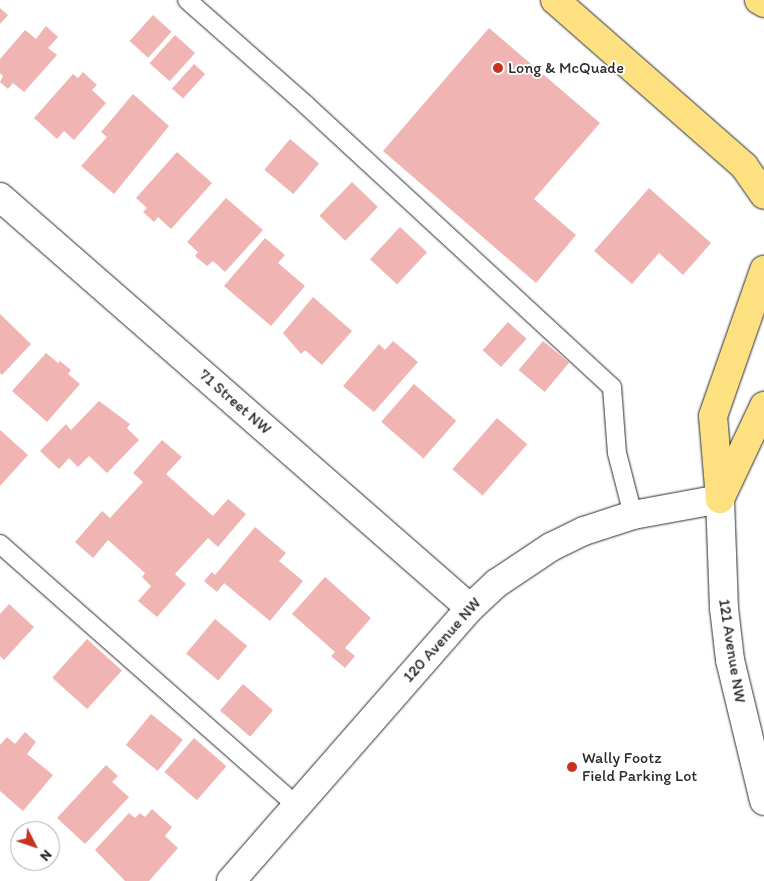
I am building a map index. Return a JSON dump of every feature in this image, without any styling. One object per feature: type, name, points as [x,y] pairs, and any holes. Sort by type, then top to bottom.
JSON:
[{"type":"main road","points":[[555,0],[744,166],[764,195]]},
{"type":"main road","points":[[759,0],[764,3]]},
{"type":"main road","points":[[720,499],[713,416],[764,270]]},
{"type":"main road","points":[[720,499],[764,406]]},
{"type":"street","name":"71 Street NW","points":[[0,196],[470,608]]},
{"type":"street","name":"120 Avenue NW","points":[[231,881],[470,608],[497,583],[551,547],[633,515],[720,499]]},
{"type":"street","name":"121 Avenue NW","points":[[720,499],[721,570],[730,660],[764,801]]},
{"type":"lane","points":[[187,0],[306,105],[612,387],[618,453],[633,515]]},
{"type":"lane","points":[[0,544],[296,805]]},
{"type":"building","points":[[0,8],[8,15],[0,24]]},
{"type":"building","points":[[153,15],[172,32],[148,58],[130,41]]},
{"type":"building","points":[[46,26],[58,37],[48,48],[57,55],[24,92],[13,83],[8,89],[0,82],[3,76],[0,73],[0,59],[25,30],[36,39]]},
{"type":"building","points":[[489,28],[600,123],[534,199],[576,235],[536,283],[383,151]]},
{"type":"building","points":[[175,35],[195,53],[170,81],[150,63]]},
{"type":"building","points":[[194,64],[205,74],[183,99],[172,89]]},
{"type":"building","points":[[83,72],[97,85],[92,90],[106,103],[74,140],[64,131],[57,139],[34,118],[73,74],[78,78]]},
{"type":"building","points":[[133,94],[169,126],[114,194],[81,166],[107,137],[101,132]]},
{"type":"building","points":[[290,139],[319,163],[293,194],[264,170]]},
{"type":"building","points":[[177,152],[212,183],[171,229],[158,217],[154,222],[143,212],[147,208],[136,198]]},
{"type":"building","points":[[352,182],[378,207],[345,241],[319,216]]},
{"type":"building","points":[[649,188],[711,243],[683,275],[659,253],[632,284],[594,251]]},
{"type":"building","points":[[226,198],[263,230],[225,272],[213,261],[207,266],[195,256],[198,252],[187,242]]},
{"type":"building","points":[[400,227],[427,252],[397,284],[370,259]]},
{"type":"building","points":[[265,238],[285,255],[278,263],[305,286],[271,326],[224,286]]},
{"type":"building","points":[[313,297],[352,331],[322,365],[305,350],[301,354],[283,333]]},
{"type":"building","points":[[0,314],[31,344],[2,375],[0,373]]},
{"type":"building","points":[[508,322],[527,339],[501,367],[483,350]]},
{"type":"building","points":[[393,341],[418,362],[374,412],[343,386],[379,344],[385,350]]},
{"type":"building","points":[[543,341],[569,363],[545,392],[519,370]]},
{"type":"building","points":[[46,353],[58,363],[60,361],[71,370],[68,374],[80,384],[47,422],[12,391]]},
{"type":"building","points":[[414,384],[456,421],[423,458],[381,422]]},
{"type":"building","points":[[99,401],[130,424],[127,428],[139,440],[107,473],[89,456],[78,467],[69,458],[59,469],[40,451],[66,424],[71,430]]},
{"type":"building","points":[[497,418],[527,444],[483,496],[452,469]]},
{"type":"building","points":[[0,430],[28,455],[0,486]]},
{"type":"building","points":[[162,440],[182,457],[166,474],[213,516],[228,499],[246,514],[218,547],[208,538],[175,574],[186,584],[157,617],[138,601],[151,586],[142,577],[145,573],[108,540],[93,558],[75,542],[102,511],[110,518],[143,482],[133,473]]},
{"type":"building","points":[[255,527],[286,553],[279,561],[303,581],[270,621],[224,583],[217,592],[204,581],[212,572],[215,575]]},
{"type":"building","points":[[325,577],[371,618],[345,648],[355,656],[345,668],[331,656],[335,652],[292,614]]},
{"type":"building","points":[[9,604],[34,627],[4,660],[0,656],[0,614]]},
{"type":"building","points":[[215,619],[247,646],[218,680],[186,653]]},
{"type":"building","points":[[87,639],[122,670],[87,709],[52,678]]},
{"type":"building","points":[[243,684],[273,710],[250,737],[220,710]]},
{"type":"building","points":[[151,714],[183,740],[158,771],[126,745]]},
{"type":"building","points":[[25,732],[36,742],[27,754],[53,775],[23,811],[0,791],[0,745],[7,737],[15,744]]},
{"type":"building","points":[[194,738],[226,766],[197,800],[164,772]]},
{"type":"building","points":[[106,765],[118,776],[112,782],[129,797],[85,844],[57,818]]},
{"type":"building","points":[[152,809],[172,827],[165,836],[178,848],[149,881],[125,881],[95,850],[129,813],[135,818],[140,813],[145,817]]},
{"type":"place","name":"Long & McQuade","points":[[498,68]]},
{"type":"place","name":"Wally Footz Field Parking Lot","points":[[572,767]]}]
